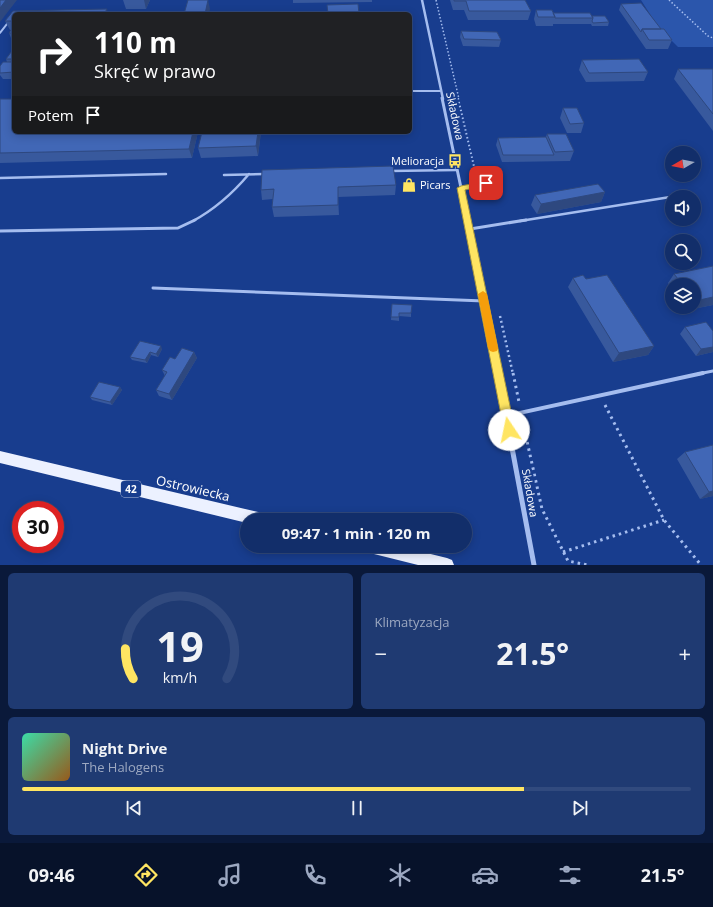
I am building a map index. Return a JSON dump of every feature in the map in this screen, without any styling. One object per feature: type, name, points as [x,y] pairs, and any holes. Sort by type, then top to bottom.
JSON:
[{"type":"main road","name":"Ostrowiecka","points":[[0,457],[240,515]]},
{"type":"main road","points":[[398,553],[447,565]]},
{"type":"street","name":"Składowa","points":[[422,0],[470,229],[534,565]]},
{"type":"lane","points":[[0,33],[12,18]]},
{"type":"lane","points":[[412,91],[440,91]]},
{"type":"lane","points":[[388,172],[457,170]]},
{"type":"lane","points":[[0,178],[166,174]]},
{"type":"lane","points":[[0,231],[178,228],[201,218],[229,197],[249,174]]},
{"type":"lane","points":[[224,175],[272,174]]},
{"type":"lane","points":[[461,188],[486,183]]},
{"type":"lane","points":[[470,229],[665,198]]},
{"type":"lane","points":[[154,288],[484,301]]},
{"type":"lane","points":[[506,416],[713,371]]},
{"type":"path","points":[[436,0],[478,185]]},
{"type":"path","points":[[669,0],[708,36],[713,38]]},
{"type":"path","points":[[499,312],[542,510],[568,561],[588,565]]},
{"type":"path","points":[[600,396],[664,520],[701,565]]},
{"type":"path","points":[[563,552],[664,520]]},
{"type":"shaded area","points":[[641,0],[713,0],[713,47],[678,47],[658,27]]},
{"type":"building","points":[[0,0],[6,0],[0,8]]},
{"type":"building","points":[[188,0],[208,0],[205,12],[185,12]]},
{"type":"building","points":[[454,0],[525,0],[531,11],[469,11],[466,1]]},
{"type":"building","points":[[641,3],[661,29],[642,29],[641,32],[621,4]]},
{"type":"building","points":[[358,4],[359,12],[328,12],[327,5]]},
{"type":"building","points":[[107,9],[105,12],[12,12]]},
{"type":"building","points":[[536,10],[552,10],[555,17],[538,17]]},
{"type":"building","points":[[12,12],[12,21],[5,21]]},
{"type":"building","points":[[553,13],[590,13],[593,18],[555,18]]},
{"type":"building","points":[[592,16],[605,16],[609,22],[593,23]]},
{"type":"building","points":[[642,29],[664,29],[672,40],[649,40]]},
{"type":"building","points":[[461,31],[497,32],[501,40],[464,39]]},
{"type":"building","points":[[12,51],[12,59],[6,59]]},
{"type":"building","points":[[639,59],[648,72],[589,73],[582,60]]},
{"type":"building","points":[[3,62],[12,62],[12,72],[0,73],[0,66]]},
{"type":"building","points":[[678,69],[713,69],[713,114]]},
{"type":"building","points":[[0,99],[12,99],[12,134],[193,134],[189,149],[0,153]]},
{"type":"building","points":[[563,108],[577,108],[584,123],[570,124]]},
{"type":"building","points":[[202,134],[258,134],[256,146],[198,148]]},
{"type":"building","points":[[547,134],[566,134],[574,151],[555,152]]},
{"type":"building","points":[[546,137],[554,155],[503,155],[498,138]]},
{"type":"building","points":[[393,166],[396,185],[338,187],[338,205],[272,207],[274,189],[261,190],[262,170]]},
{"type":"building","points":[[598,184],[605,192],[541,204],[535,195]]},
{"type":"building","points":[[713,266],[713,297],[701,300],[701,278],[677,278],[674,274],[701,270],[701,268]]},
{"type":"building","points":[[583,275],[586,279],[607,275],[654,346],[619,353],[573,278]]},
{"type":"building","points":[[392,304],[412,305],[411,313],[399,313],[399,317],[391,317]]},
{"type":"building","points":[[706,322],[713,331],[713,347],[701,349],[685,327]]},
{"type":"building","points":[[140,341],[161,346],[156,354],[150,352],[145,360],[130,357]]},
{"type":"building","points":[[182,348],[194,352],[169,394],[156,390],[167,372],[162,370],[170,357],[175,359]]},
{"type":"building","points":[[99,382],[120,387],[110,402],[90,397]]},
{"type":"building","points":[[713,445],[713,491],[709,492],[685,452]]},
{"type":"slow traffic","points":[[483,294],[493,348]]},
{"type":"place","name":"Melioracja","points":[[455,161]]},
{"type":"place","name":"Picars","points":[[409,185]]},
{"type":"route","points":[[486,183],[461,188],[509,430]]}]
